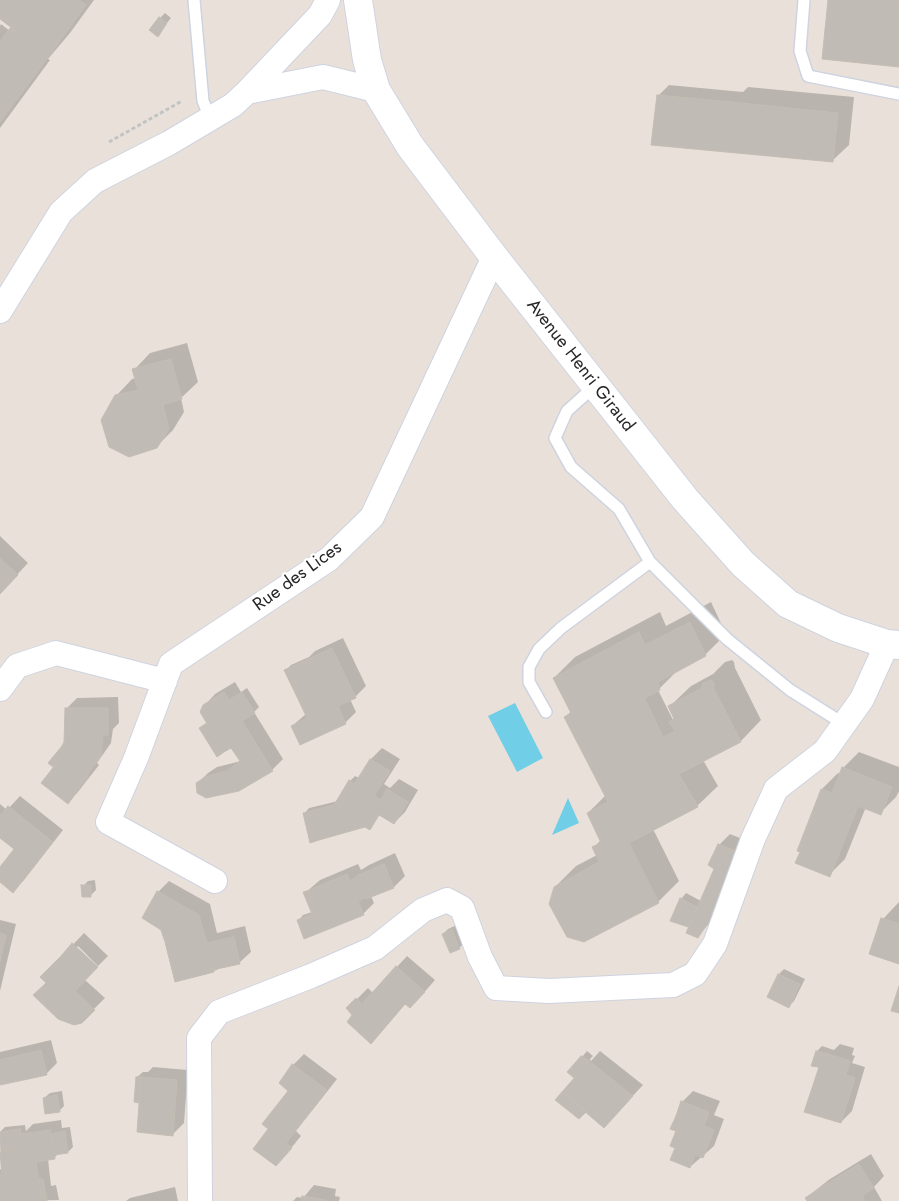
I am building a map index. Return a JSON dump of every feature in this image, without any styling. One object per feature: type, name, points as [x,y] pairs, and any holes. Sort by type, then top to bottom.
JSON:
[{"type":"street","points":[[0,311],[61,212],[95,181],[169,142],[232,105],[247,92],[320,15],[328,0]]},
{"type":"street","name":"Avenue Henri Giraud","points":[[358,0],[366,60],[376,90],[410,146],[494,257],[686,499],[742,564],[788,604],[838,628],[893,644]]},
{"type":"street","points":[[247,92],[323,77],[376,90]]},
{"type":"street","name":"Rue des Lices","points":[[215,881],[108,822],[136,758],[171,664],[329,559],[372,517],[494,257]]},
{"type":"street","points":[[200,1201],[199,1038],[219,1012],[311,976],[375,948],[424,910],[447,900],[462,908],[480,957],[496,988],[549,991],[673,985],[695,974],[715,944],[752,839],[776,789],[825,750],[862,700],[893,644]]},
{"type":"street","points":[[0,689],[17,666],[56,653],[165,681]]},
{"type":"lane","points":[[194,0],[203,101],[210,118]]},
{"type":"lane","points":[[804,0],[800,50],[808,76],[899,94]]},
{"type":"lane","points":[[596,385],[567,411],[556,438],[572,468],[619,509],[650,562],[727,640],[790,690],[844,724]]},
{"type":"lane","points":[[546,712],[529,682],[529,667],[539,649],[561,628],[650,562]]},
{"type":"water","points":[[515,703],[543,758],[517,772],[488,716]]},
{"type":"water","points":[[568,798],[579,823],[552,835]]},
{"type":"building","points":[[0,0],[79,0],[86,5],[49,56],[0,19]]},
{"type":"building","points":[[828,0],[899,0],[899,67],[822,59]]},
{"type":"building","points":[[159,17],[167,23],[158,37],[149,30]]},
{"type":"building","points":[[11,27],[49,56],[30,82],[0,59],[0,41]]},
{"type":"building","points":[[0,59],[30,82],[0,122]]},
{"type":"building","points":[[657,95],[731,102],[726,152],[651,145]]},
{"type":"building","points":[[731,102],[838,113],[833,162],[726,152]]},
{"type":"building","points":[[171,359],[182,399],[163,405],[169,429],[157,448],[129,457],[109,447],[101,420],[115,395],[138,390],[132,369]]},
{"type":"building","points":[[0,558],[18,575],[0,594]]},
{"type":"building","points":[[690,622],[706,656],[658,682],[660,690],[634,704],[653,742],[675,731],[669,722],[674,719],[668,706],[702,688],[703,683],[711,680],[741,742],[679,774],[698,807],[629,843],[659,903],[584,942],[567,937],[549,904],[554,887],[599,862],[592,847],[601,843],[587,813],[608,802],[564,717],[571,713],[553,678],[639,632],[645,645]]},
{"type":"building","points":[[332,648],[356,698],[338,706],[346,724],[300,745],[291,726],[307,718],[298,699],[316,690],[302,662]]},
{"type":"building","points":[[302,662],[316,690],[298,699],[284,670]]},
{"type":"building","points":[[224,692],[273,771],[239,791],[206,798],[197,793],[196,783],[205,777],[227,771],[240,761],[231,748],[224,752],[200,712],[203,705]]},
{"type":"building","points":[[242,692],[255,713],[242,721],[229,700]]},
{"type":"building","points":[[645,699],[663,737],[653,742],[634,704]]},
{"type":"building","points":[[65,708],[108,708],[108,735],[103,735],[101,756],[68,804],[41,783],[67,750],[62,746],[64,742]]},
{"type":"building","points":[[207,723],[224,752],[217,757],[199,728]]},
{"type":"building","points":[[62,746],[67,750],[53,767],[48,763]]},
{"type":"building","points":[[370,759],[390,771],[374,796],[381,800],[387,789],[408,802],[394,824],[374,812],[365,827],[319,840],[313,817],[338,810]]},
{"type":"building","points":[[842,767],[892,787],[881,815],[858,806],[830,877],[795,863],[800,852],[797,851],[821,789],[832,793]]},
{"type":"building","points":[[349,780],[354,784],[338,810],[313,817],[319,840],[310,843],[303,813],[334,805]]},
{"type":"building","points":[[8,806],[53,842],[13,893],[0,882],[0,867],[14,849],[0,838],[0,816]]},
{"type":"building","points":[[374,812],[379,815],[370,830],[365,827]]},
{"type":"building","points":[[718,844],[740,853],[719,903],[698,938],[686,933],[714,869],[708,865]]},
{"type":"building","points":[[384,864],[394,888],[358,901],[364,915],[324,931],[307,891],[347,874],[350,881],[356,876]]},
{"type":"building","points":[[81,885],[91,885],[91,897],[82,897]]},
{"type":"building","points":[[157,891],[199,915],[207,943],[234,937],[240,964],[212,970],[210,962],[184,970],[176,939],[165,942],[161,930],[142,918]]},
{"type":"building","points":[[307,891],[324,931],[304,939],[297,920],[312,914],[303,892]]},
{"type":"building","points":[[680,898],[697,907],[688,927],[670,921]]},
{"type":"building","points":[[881,918],[899,924],[899,964],[869,954]]},
{"type":"building","points":[[452,929],[460,949],[450,953],[442,934]]},
{"type":"building","points":[[0,933],[6,935],[0,962]]},
{"type":"building","points":[[176,939],[184,970],[210,962],[214,972],[175,982],[165,942]]},
{"type":"building","points":[[72,943],[98,967],[75,991],[95,1010],[82,1023],[74,1025],[58,1019],[33,995],[46,983],[40,977],[51,966],[56,971],[67,959],[62,955]]},
{"type":"building","points":[[62,955],[67,959],[56,971],[51,966]]},
{"type":"building","points":[[396,966],[425,992],[410,1008],[405,1004],[371,1044],[347,1022],[352,1015],[346,1008],[356,998],[362,1004]]},
{"type":"building","points":[[778,974],[800,984],[789,1008],[767,997]]},
{"type":"building","points":[[899,986],[899,1013],[891,1011]]},
{"type":"building","points":[[41,1050],[47,1075],[0,1085],[0,1060]]},
{"type":"building","points":[[816,1051],[828,1054],[824,1068],[811,1066]]},
{"type":"building","points":[[828,1054],[844,1059],[840,1073],[855,1078],[841,1123],[804,1112],[819,1067],[824,1068]]},
{"type":"building","points":[[581,1056],[589,1061],[574,1078],[567,1072]]},
{"type":"building","points":[[844,1059],[850,1061],[846,1075],[840,1073]]},
{"type":"building","points":[[589,1061],[633,1096],[604,1128],[562,1092]]},
{"type":"building","points":[[292,1064],[327,1090],[286,1143],[292,1148],[276,1166],[253,1149],[268,1129],[262,1124],[288,1091],[279,1083]]},
{"type":"building","points":[[136,1077],[141,1077],[139,1103],[134,1102]]},
{"type":"building","points":[[141,1077],[177,1080],[173,1136],[137,1132]]},
{"type":"building","points":[[562,1092],[586,1112],[579,1119],[555,1100]]},
{"type":"building","points":[[57,1095],[60,1112],[45,1114],[43,1098]]},
{"type":"building","points":[[681,1101],[709,1112],[704,1126],[714,1130],[703,1158],[695,1155],[690,1168],[670,1160],[675,1148],[670,1146],[681,1118],[676,1116]]},
{"type":"building","points":[[676,1116],[681,1118],[676,1131],[670,1129]]},
{"type":"building","points":[[20,1129],[23,1149],[1,1152],[0,1132]]},
{"type":"building","points":[[50,1130],[55,1159],[36,1162],[41,1196],[46,1195],[47,1201],[0,1201],[0,1175],[2,1175],[0,1152],[23,1149],[21,1134]]},
{"type":"building","points":[[65,1131],[68,1153],[54,1155],[51,1134]]},
{"type":"building","points":[[859,1164],[874,1188],[862,1196],[865,1201],[824,1201],[817,1190]]},
{"type":"building","points":[[38,1179],[43,1179],[46,1195],[41,1196]]},
{"type":"building","points":[[817,1190],[824,1201],[807,1201],[805,1198]]},
{"type":"building","points":[[302,1196],[326,1200],[326,1201],[301,1201]]}]
